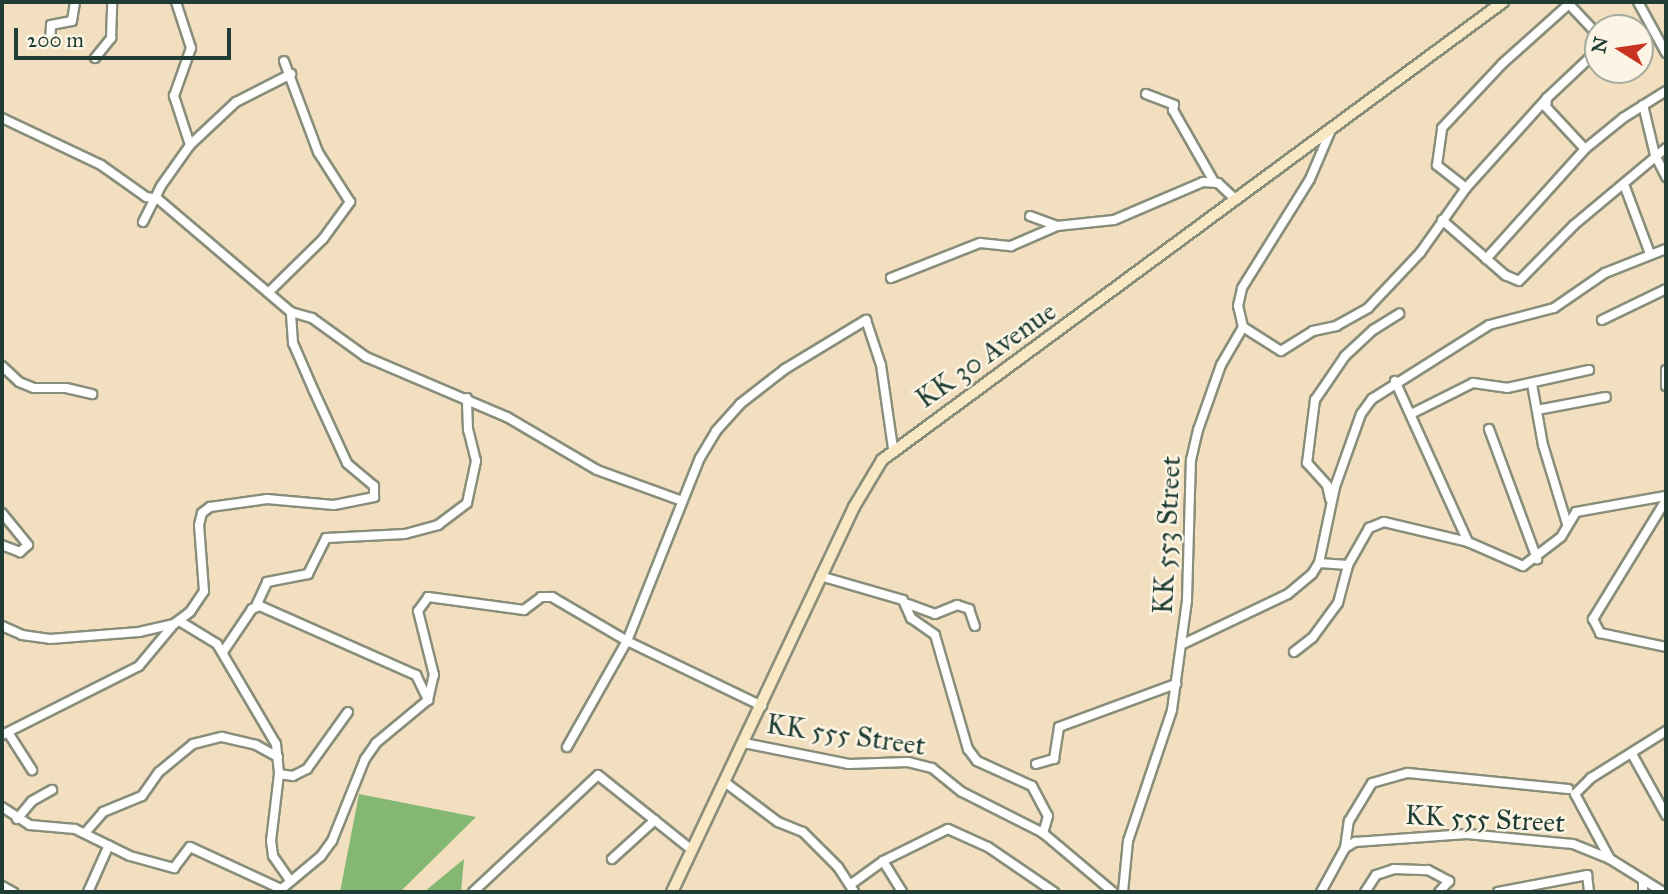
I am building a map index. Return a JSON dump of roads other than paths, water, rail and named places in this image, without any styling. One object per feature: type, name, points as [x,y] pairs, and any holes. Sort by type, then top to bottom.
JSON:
[{"type":"main road","name":"KK 30 Avenue","points":[[672,892],[726,783],[820,576],[866,484],[893,448],[1051,337],[1234,198],[1503,2]]},
{"type":"street","points":[[50,41],[51,25],[72,22],[75,2]]},
{"type":"street","points":[[95,58],[111,38],[112,2]]},
{"type":"street","points":[[176,2],[191,48],[174,96],[190,145]]},
{"type":"street","points":[[1638,2],[1666,53]]},
{"type":"street","points":[[1466,188],[1437,165],[1443,128],[1503,63],[1568,3],[1584,20]]},
{"type":"street","points":[[269,292],[323,239],[350,202],[318,152],[292,74],[284,61]]},
{"type":"street","points":[[1334,124],[1310,179],[1242,288],[1238,306],[1244,327],[1281,351],[1313,331],[1346,321],[1368,308],[1420,253],[1466,188],[1547,98],[1584,63]]},
{"type":"street","points":[[143,222],[158,200],[161,187],[190,145],[236,102],[292,74]]},
{"type":"street","points":[[1486,259],[1585,149],[1666,91]]},
{"type":"street","points":[[1146,93],[1174,105],[1172,110],[1214,182],[1234,198]]},
{"type":"street","points":[[1547,98],[1546,107],[1585,149]]},
{"type":"street","points":[[1643,105],[1655,155],[1666,177]]},
{"type":"street","points":[[2,118],[101,164],[146,197],[158,200],[291,312],[312,318],[390,369],[467,398],[597,470],[682,501]]},
{"type":"street","points":[[1441,220],[1486,259],[1519,281],[1574,225],[1625,187],[1655,155],[1666,148]]},
{"type":"street","points":[[891,278],[980,243],[1011,246],[1057,226],[1123,217],[1203,182],[1214,182]]},
{"type":"street","points":[[1625,187],[1650,254]]},
{"type":"street","points":[[1030,216],[1057,226]]},
{"type":"street","points":[[1182,644],[1288,594],[1319,563],[1331,502],[1361,414],[1395,381],[1489,325],[1553,308],[1605,273],[1666,250]]},
{"type":"street","points":[[1602,320],[1666,289]]},
{"type":"street","points":[[32,770],[6,734],[139,666],[204,591],[199,525],[202,513],[210,507],[267,499],[334,505],[368,500],[376,494],[374,486],[349,467],[336,442],[293,342],[291,312]]},
{"type":"street","points":[[1331,502],[1327,485],[1307,463],[1315,400],[1345,356],[1399,314]]},
{"type":"street","points":[[567,747],[627,642],[682,501],[716,431],[740,404],[859,321],[866,320],[881,365],[893,448]]},
{"type":"street","name":"KK 553 Street","points":[[1124,892],[1128,841],[1172,710],[1182,644],[1191,460],[1209,392],[1244,327]]},
{"type":"street","points":[[2,366],[19,382],[34,388],[66,388],[92,394]]},
{"type":"street","points":[[1413,413],[1473,383],[1507,387],[1532,384],[1589,370]]},
{"type":"street","points":[[1666,370],[1666,384]]},
{"type":"street","points":[[1395,381],[1413,413],[1468,542]]},
{"type":"street","points":[[1532,384],[1567,524]]},
{"type":"street","points":[[1537,410],[1606,397]]},
{"type":"street","points":[[223,652],[256,606],[267,582],[307,574],[326,538],[405,534],[438,524],[467,503],[476,461],[468,430],[467,398]]},
{"type":"street","points":[[1489,429],[1537,559]]},
{"type":"street","points":[[1294,652],[1313,637],[1338,603],[1349,565],[1369,528],[1384,522],[1468,542],[1523,566],[1537,559],[1561,537],[1576,512],[1666,498]]},
{"type":"street","points":[[1666,498],[1594,619],[1600,634],[1666,647]]},
{"type":"street","points":[[2,513],[27,541],[26,550],[16,551],[2,545]]},
{"type":"street","points":[[1319,563],[1349,565]]},
{"type":"street","points":[[820,576],[934,614],[951,604],[969,609],[975,626]]},
{"type":"street","points":[[2,807],[17,819],[39,828],[85,833],[109,845],[174,868],[190,847],[279,891],[289,879],[321,856],[332,841],[365,759],[376,743],[428,700],[434,675],[418,611],[428,597],[524,610],[547,596],[627,642],[762,706]]},
{"type":"street","points":[[908,604],[911,618],[928,627],[941,646],[968,748],[977,761],[1032,786],[1048,816],[1043,833]]},
{"type":"street","points":[[256,606],[416,675],[428,700]]},
{"type":"street","points":[[2,626],[22,635],[50,639],[139,632],[177,623],[223,652],[272,738],[278,757],[279,774],[271,841],[273,856],[289,879]]},
{"type":"street","points":[[1036,764],[1054,759],[1059,727],[1176,684]]},
{"type":"street","points":[[279,774],[293,776],[307,769],[348,712]]},
{"type":"street","points":[[1610,859],[1575,794],[1591,778],[1666,732]]},
{"type":"street","points":[[85,833],[103,812],[142,796],[159,772],[193,744],[222,737],[256,745],[278,757]]},
{"type":"street","name":"KK 555 Street","points":[[744,743],[849,764],[919,764],[974,799],[1043,833],[1113,892]]},
{"type":"street","points":[[1632,754],[1666,815]]},
{"type":"street","points":[[1321,892],[1345,848],[1349,821],[1372,783],[1408,773],[1568,789]]},
{"type":"street","points":[[473,892],[598,775],[692,850]]},
{"type":"street","points":[[726,783],[778,822],[803,832],[852,888]]},
{"type":"street","points":[[17,819],[25,806],[52,790]]},
{"type":"street","points":[[612,859],[656,820]]},
{"type":"street","points":[[842,892],[852,888],[883,861],[948,829],[988,847],[1054,892]]},
{"type":"street","name":"KK 555 Street","points":[[1345,848],[1395,836],[1467,834],[1559,842],[1610,859],[1663,892]]},
{"type":"street","points":[[88,892],[109,845]]},
{"type":"street","points":[[883,861],[902,892]]},
{"type":"street","points":[[1366,892],[1376,875],[1394,869],[1429,870],[1449,881],[1438,892]]},
{"type":"street","points":[[1498,892],[1587,875],[1589,892]]},
{"type":"street","points":[[1643,880],[1643,892]]},
{"type":"street","points":[[2,886],[13,892]]}]
